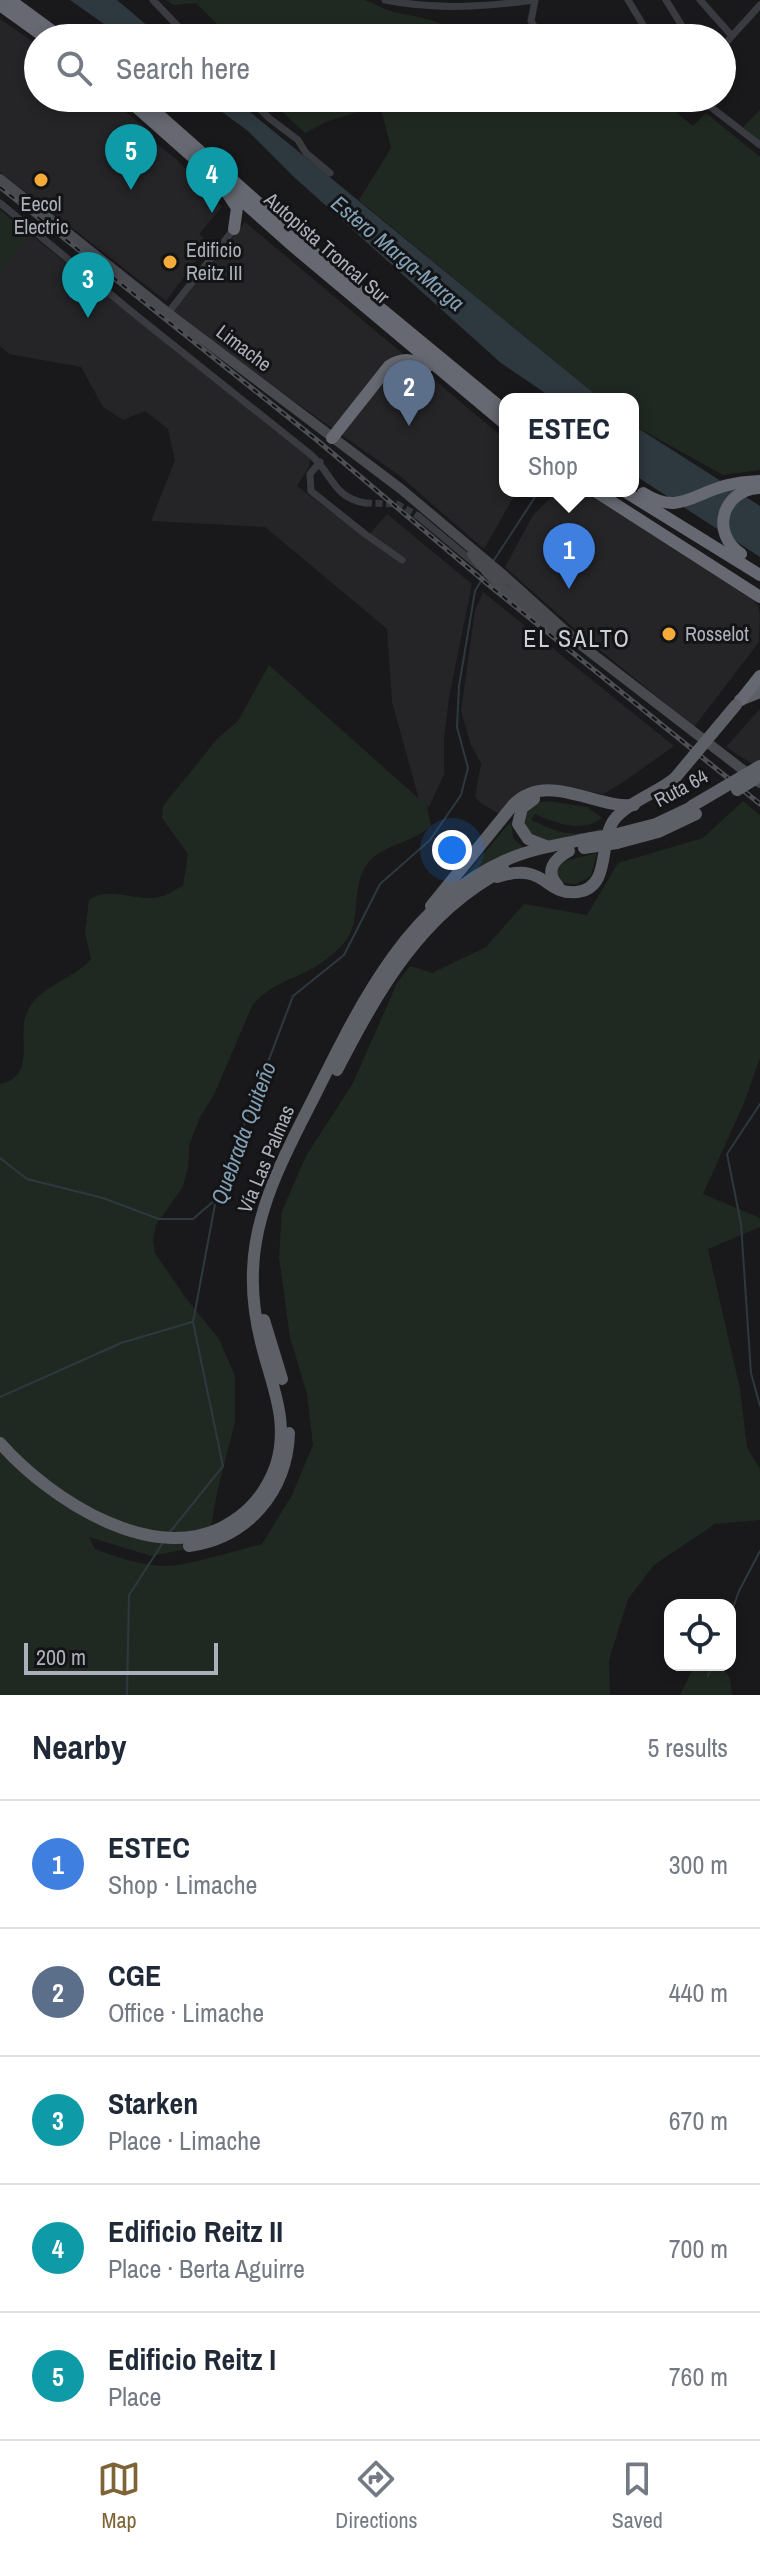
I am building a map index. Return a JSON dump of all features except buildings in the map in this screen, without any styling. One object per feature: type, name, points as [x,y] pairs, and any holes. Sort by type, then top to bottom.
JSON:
[{"type":"highway","points":[[10,0],[43,24]]},
{"type":"highway","points":[[0,5],[26,24]]},
{"type":"highway","name":"Autopista Troncal Sur","points":[[142,112],[294,247],[499,419]]},
{"type":"highway","name":"Autopista Troncal Sur","points":[[156,112],[315,253],[499,405]]},
{"type":"highway","points":[[210,171],[235,204],[237,217],[234,229]]},
{"type":"highway","points":[[332,438],[393,364],[415,360],[448,377]]},
{"type":"highway","points":[[639,491],[651,499],[682,503],[723,486],[757,484]]},
{"type":"highway","points":[[757,484],[734,497],[723,516],[722,527],[726,539],[760,567]]},
{"type":"highway","points":[[604,497],[760,597]]},
{"type":"highway","points":[[613,497],[760,588]]},
{"type":"highway","points":[[634,497],[760,575]]},
{"type":"highway","points":[[486,880],[526,871],[564,890],[580,892],[596,881],[616,829],[634,805],[675,778],[760,676]]},
{"type":"highway","points":[[738,702],[760,692]]},
{"type":"highway","name":"Ruta 64","points":[[616,829],[656,824],[759,779]]},
{"type":"highway","points":[[412,933],[513,805],[525,795],[540,791],[561,792],[612,804],[634,805]]},
{"type":"highway","points":[[549,847],[528,839],[520,828],[519,816],[527,802],[548,797],[585,802],[604,811],[616,829]]},
{"type":"highway","name":"Vía Las Palmas","points":[[0,1454],[40,1490],[130,1538],[178,1543],[216,1540],[242,1526],[264,1505],[280,1478],[288,1449],[289,1413],[266,1331],[260,1287],[262,1250],[272,1206],[308,1126],[384,983],[424,933],[461,898],[486,880],[519,864],[569,851],[616,829]]},
{"type":"highway","name":"Vía Las Palmas","points":[[178,1543],[209,1533],[236,1519],[258,1498],[273,1472],[281,1444],[281,1414],[261,1342],[253,1298],[254,1253],[261,1215],[289,1148],[359,1008],[382,970],[412,933],[448,898],[484,872],[514,857],[549,847],[588,843]]},
{"type":"highway","points":[[564,890],[554,883],[551,868],[569,851]]},
{"type":"highway","name":"Vía Las Palmas","points":[[0,1443],[30,1473],[81,1511]]},
{"type":"main road","name":"Limache","points":[[0,179],[168,313],[401,489],[467,547],[482,566],[500,576],[548,625],[581,645],[660,708],[759,779]]},
{"type":"street","points":[[153,0],[176,24]]},
{"type":"street","points":[[385,0],[453,8],[535,0],[533,24]]},
{"type":"street","points":[[641,0],[630,3],[643,24]]},
{"type":"street","points":[[666,0],[681,24]]},
{"type":"street","points":[[700,0],[721,24]]},
{"type":"street","points":[[736,31],[759,3]]},
{"type":"street","points":[[263,112],[298,140],[306,153],[330,173]]},
{"type":"street","points":[[717,112],[760,145]]},
{"type":"street","name":"Limache","points":[[0,203],[320,462],[342,495],[365,503]]},
{"type":"street","points":[[168,313],[234,229]]},
{"type":"street","points":[[320,462],[310,474],[311,491],[402,560]]},
{"type":"street","name":"Limache","points":[[418,516],[482,566]]},
{"type":"shaded area","points":[[166,0],[365,0],[390,11],[440,24],[216,24],[196,3],[173,5]]},
{"type":"shaded area","points":[[0,19],[24,35],[24,112],[126,112],[149,131],[146,135],[177,160],[222,207],[199,234],[209,243],[166,301],[0,172]]},
{"type":"shaded area","points":[[760,110],[760,141],[743,127]]},
{"type":"shaded area","points":[[282,112],[358,112],[326,122],[305,133]]},
{"type":"shaded area","points":[[382,112],[676,112],[693,126],[706,113],[760,157],[760,470],[723,475],[639,428],[639,393],[594,393],[359,200],[391,148]]},
{"type":"shaded area","points":[[0,210],[30,234],[0,272]]},
{"type":"shaded area","points":[[245,222],[499,434],[499,497],[514,497],[484,549],[400,476],[240,363],[174,311]]},
{"type":"shaded area","points":[[30,234],[310,457],[309,467],[297,486],[366,538],[387,514],[472,584],[449,698],[444,774],[429,807],[420,803],[392,702],[387,629],[265,527],[151,521],[175,460],[168,429],[145,411],[123,420],[103,407],[81,367],[9,354],[0,346],[0,272]]},
{"type":"shaded area","points":[[552,497],[595,497],[751,596],[760,615],[759,642],[694,727],[505,567],[533,515]]},
{"type":"shaded area","points":[[483,592],[674,746],[603,794],[555,785],[501,815],[479,802],[475,796],[481,764],[471,745],[461,711],[475,610]]},
{"type":"shaded area","points":[[269,665],[427,806],[431,826],[368,863],[360,879],[350,934],[338,950],[320,964],[269,990],[252,1006],[214,1095],[200,1117],[189,1146],[188,1169],[182,1188],[156,1225],[153,1240],[155,1253],[219,1339],[235,1376],[235,1422],[210,1531],[192,1548],[151,1556],[89,1537],[95,1549],[128,1560],[163,1566],[184,1564],[262,1544],[292,1495],[313,1445],[307,1394],[290,1337],[279,1257],[282,1211],[306,1156],[353,1083],[397,983],[410,966],[432,973],[486,947],[524,904],[587,915],[618,863],[703,838],[743,801],[760,815],[760,1058],[744,1103],[703,1194],[760,1218],[760,1227],[708,1249],[740,1389],[747,1448],[760,1469],[760,1520],[715,1524],[654,1565],[628,1599],[609,1660],[610,1695],[0,1695],[0,1084],[11,1080],[22,1065],[24,1025],[31,1005],[91,959],[85,933],[89,900],[105,894],[159,897],[183,886],[188,854],[162,818],[163,806],[217,739],[238,721]]},
{"type":"shaded area","points":[[760,709],[760,769],[726,747]]},
{"type":"shaded area","points":[[548,801],[587,807],[602,818],[578,826],[561,824],[535,814],[531,820],[566,833],[603,828],[598,834],[574,839],[540,840],[525,826],[522,813],[534,803]]},
{"type":"shaded area","points":[[511,821],[513,838],[524,848],[492,861],[452,892]]},
{"type":"shaded area","points":[[597,853],[591,876],[576,884],[560,883],[555,870],[560,862]]},
{"type":"shaded area","points":[[692,1671],[725,1671],[730,1678],[732,1695],[680,1695]]},
{"type":"water","points":[[70,0],[117,0],[145,24],[104,24]]},
{"type":"water","name":"Estero Marga-Marga","points":[[222,112],[250,112],[594,393],[545,393],[501,363],[294,177],[248,131]]},
{"type":"water","points":[[639,429],[760,506],[760,557],[639,478]]},
{"type":"waterway","points":[[494,560],[535,497]]},
{"type":"waterway","name":"Quebrada Quiteño","points":[[170,1532],[223,1466],[193,1322],[216,1199],[293,996],[344,955],[380,884],[430,840],[461,795],[468,768],[457,727],[459,686],[475,591],[484,576]]},
{"type":"waterway","points":[[760,1104],[727,1154],[741,1224],[751,1373],[760,1406]]},
{"type":"waterway","points":[[0,1158],[27,1179],[103,1198],[159,1219],[193,1219],[215,1200]]},
{"type":"waterway","points":[[0,1397],[121,1343],[192,1322]]},
{"type":"waterway","name":"Quebrada Quiteño","points":[[127,1695],[129,1595],[164,1541]]},
{"type":"waterway","points":[[736,1599],[760,1551]]},
{"type":"waterway","points":[[708,1676],[710,1671]]},
{"type":"tunnel","points":[[365,503],[397,504],[418,516]]},
{"type":"railway","points":[[0,187],[318,441],[490,586],[760,804]]},
{"type":"place","name":"Eecol Electric","points":[[41,180]]},
{"type":"place","name":"Edificio Reitz I","points":[[131,190]]},
{"type":"place","name":"Edificio Reitz II","points":[[212,213]]},
{"type":"place","name":"Edificio Reitz III","points":[[170,262]]},
{"type":"place","name":"Starken","points":[[88,318]]},
{"type":"place","name":"CGE","points":[[409,426]]},
{"type":"place","name":"ESTEC","points":[[569,589]]},
{"type":"place","name":"Rosselot","points":[[669,634]]},
{"type":"district","name":"EL SALTO","points":[[577,639]]}]
